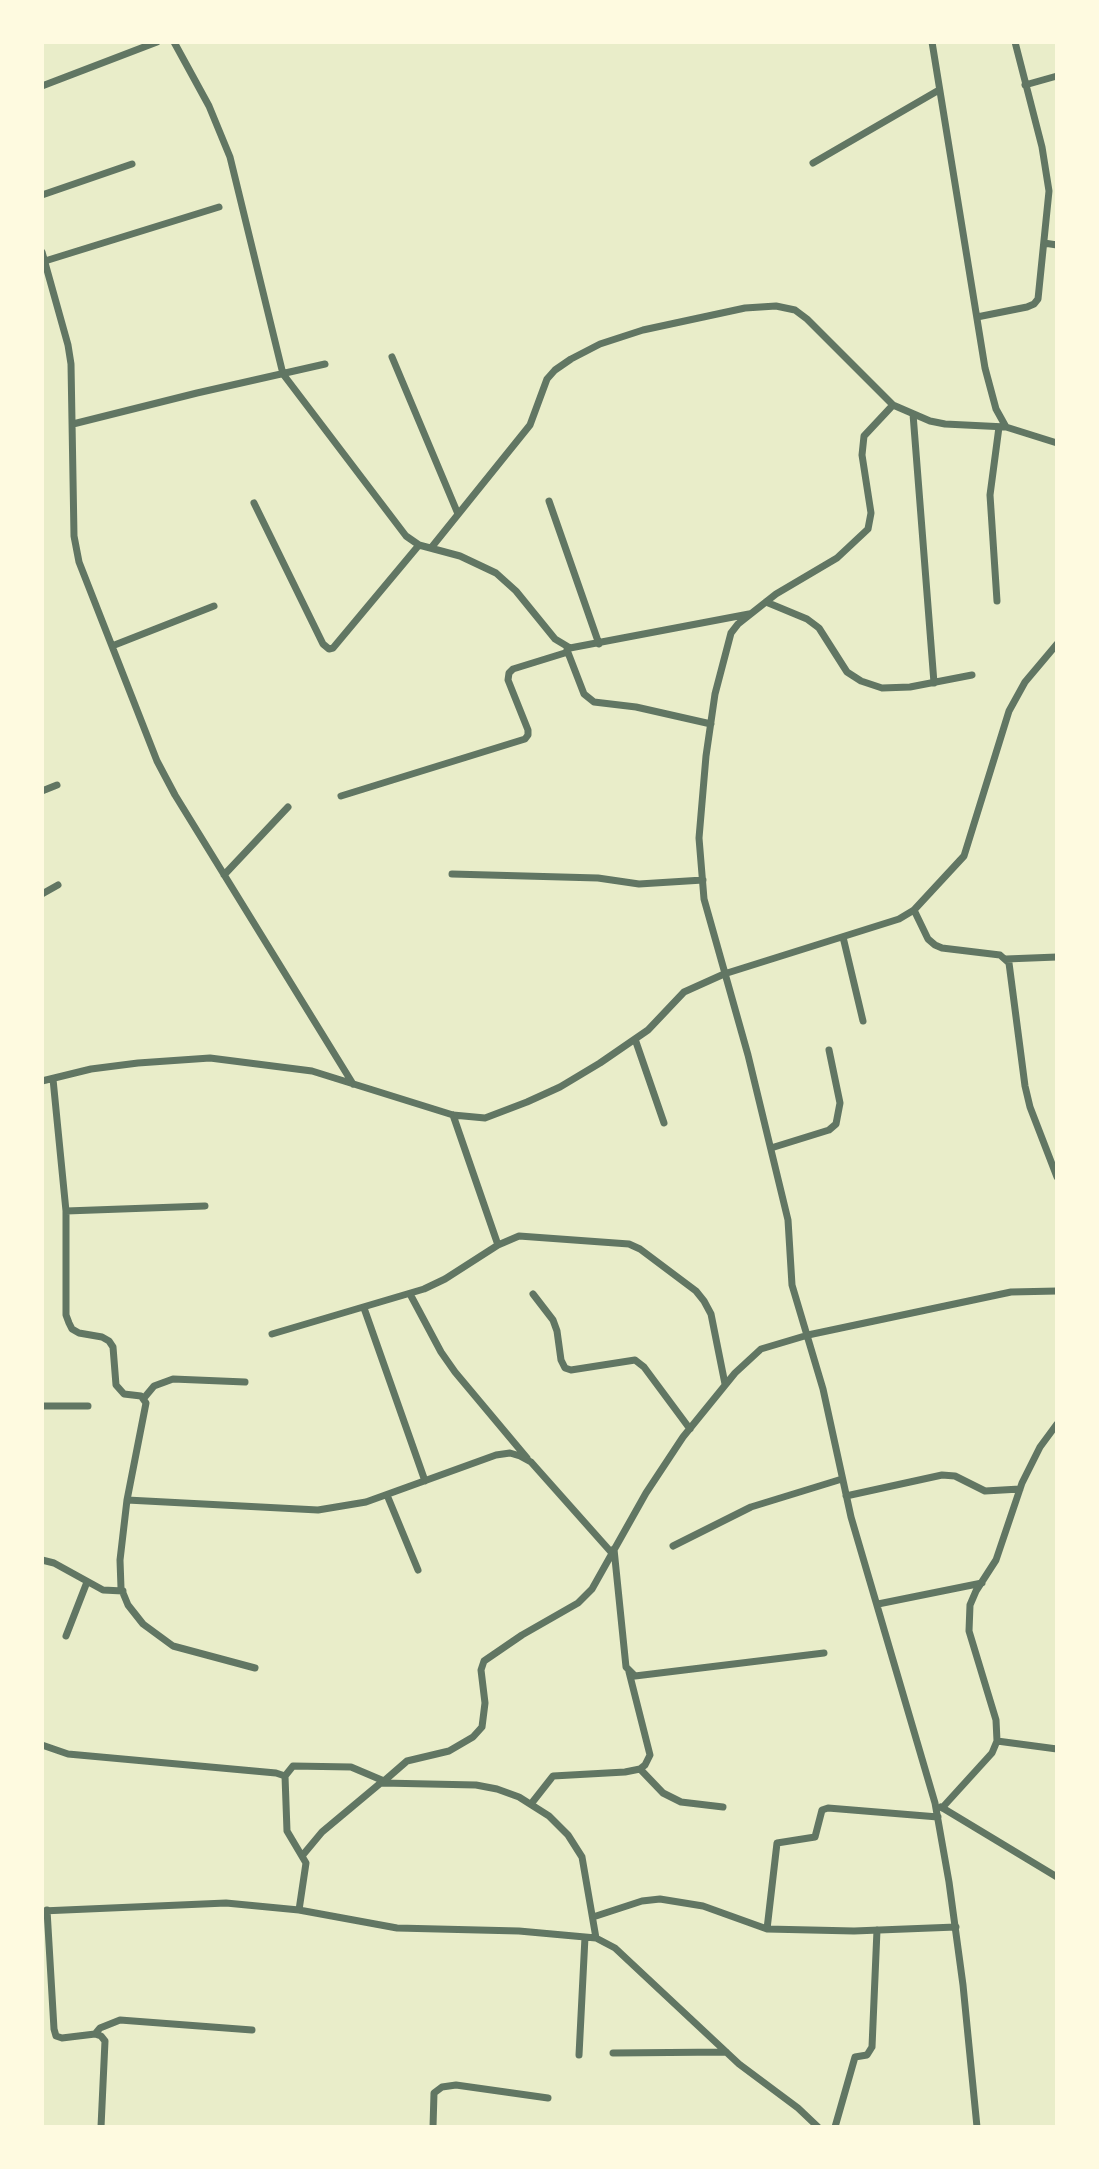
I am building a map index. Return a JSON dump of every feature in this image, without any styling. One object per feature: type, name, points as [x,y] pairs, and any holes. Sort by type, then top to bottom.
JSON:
[{"type":"street","points":[[42,86],[158,42]]},
{"type":"street","points":[[174,42],[209,106],[230,157],[282,374],[406,536],[419,545],[460,556],[496,573],[516,591],[566,649],[584,694],[594,702],[636,707],[711,724]]},
{"type":"street","points":[[932,42],[985,368],[1003,427],[990,495],[998,601]]},
{"type":"street","points":[[977,317],[1034,304],[1038,299],[1049,191],[1042,147],[1015,42]]},
{"type":"street","points":[[1026,85],[1057,76]]},
{"type":"street","points":[[813,163],[939,90]]},
{"type":"street","points":[[42,195],[132,164]]},
{"type":"street","points":[[45,261],[219,207]]},
{"type":"street","points":[[1044,243],[1057,244]]},
{"type":"street","points":[[42,252],[68,345],[72,389],[76,551],[157,761],[180,805],[353,1084]]},
{"type":"street","points":[[431,548],[530,425],[547,379],[555,370],[600,344],[643,330],[745,308],[776,306],[795,310],[892,405],[945,424],[1003,427],[1057,443]]},
{"type":"street","points":[[392,357],[458,514]]},
{"type":"street","points":[[73,424],[325,364]]},
{"type":"street","points":[[892,405],[864,436],[862,455],[871,513],[868,529],[837,558],[766,602],[731,633],[715,694],[699,838],[704,900],[748,1055],[788,1220],[792,1285],[823,1389],[846,1496],[939,1806],[937,1817],[956,1927],[977,2127]]},
{"type":"street","points":[[913,414],[934,682]]},
{"type":"street","points":[[549,500],[599,644]]},
{"type":"street","points":[[254,503],[323,644],[329,649],[333,648],[419,545]]},
{"type":"street","points":[[766,602],[807,619],[819,628],[847,672],[861,681],[882,688],[972,676]]},
{"type":"street","points":[[112,646],[214,606]]},
{"type":"street","points":[[341,796],[525,738],[528,730],[509,680],[509,673],[513,669],[566,649],[750,614]]},
{"type":"street","points":[[42,1081],[91,1069],[210,1058],[312,1071],[453,1115],[485,1118],[527,1102],[559,1087],[648,1030],[684,992],[724,974],[899,919],[914,910],[964,856],[1009,711],[1025,682],[1057,644]]},
{"type":"street","points":[[42,792],[57,785]]},
{"type":"street","points":[[224,875],[288,807]]},
{"type":"street","points":[[452,874],[598,878],[639,884],[703,880]]},
{"type":"street","points":[[42,894],[58,885]]},
{"type":"street","points":[[914,910],[928,939],[935,945],[1000,955],[1009,963],[1025,1086],[1030,1107],[1054,1159],[1057,1177]]},
{"type":"street","points":[[843,937],[863,1021]]},
{"type":"street","points":[[1006,959],[1057,957]]},
{"type":"street","points":[[635,1039],[664,1123]]},
{"type":"street","points":[[771,1148],[829,1130],[836,1124],[840,1103],[829,1050]]},
{"type":"street","points":[[53,1079],[66,1211],[66,1315],[72,1329],[79,1334],[102,1337],[109,1341],[113,1347],[118,1389],[124,1394],[141,1396],[146,1403],[127,1500],[120,1560],[123,1591],[128,1605],[143,1624],[173,1646],[255,1668]]},
{"type":"street","points":[[453,1115],[498,1245]]},
{"type":"street","points":[[66,1211],[205,1206]]},
{"type":"street","points":[[272,1334],[410,1294],[445,1279],[498,1245],[519,1236],[629,1244],[696,1291],[704,1301],[711,1314],[725,1384]]},
{"type":"street","points":[[302,1856],[322,1832],[407,1761],[449,1751],[473,1737],[482,1727],[485,1703],[481,1670],[484,1661],[578,1603],[592,1588],[646,1493],[690,1429],[725,1384],[761,1349],[808,1335],[1011,1292],[1057,1291]]},
{"type":"street","points":[[410,1294],[441,1352],[455,1372],[531,1462],[613,1550],[626,1667],[649,1755],[640,1769],[553,1776],[531,1804]]},
{"type":"street","points":[[533,1294],[553,1320],[565,1368],[571,1370],[629,1360],[639,1362],[690,1429]]},
{"type":"street","points":[[364,1308],[425,1481]]},
{"type":"street","points":[[144,1398],[154,1386],[173,1378],[245,1382]]},
{"type":"street","points":[[42,1406],[88,1406]]},
{"type":"street","points":[[939,1806],[992,1753],[997,1741],[996,1720],[969,1631],[970,1605],[996,1560],[1020,1489],[1040,1447],[1057,1424]]},
{"type":"street","points":[[127,1500],[318,1510],[366,1502],[496,1455],[510,1453],[531,1462]]},
{"type":"street","points":[[846,1496],[942,1475],[955,1476],[985,1491],[1020,1489]]},
{"type":"street","points":[[673,1546],[751,1507],[842,1479]]},
{"type":"street","points":[[387,1495],[418,1570]]},
{"type":"street","points":[[42,1560],[54,1563],[103,1590],[123,1591]]},
{"type":"street","points":[[66,1636],[87,1582]]},
{"type":"street","points":[[878,1604],[982,1583]]},
{"type":"street","points":[[629,1672],[644,1677],[824,1653]]},
{"type":"street","points":[[997,1741],[1057,1749]]},
{"type":"street","points":[[42,1745],[68,1754],[285,1776]]},
{"type":"street","points":[[299,1910],[306,1863],[287,1830],[285,1776],[293,1766],[351,1767],[383,1782],[497,1788],[519,1797],[549,1816],[568,1835],[582,1857],[596,1938]]},
{"type":"street","points":[[640,1769],[663,1793],[681,1802],[723,1807]]},
{"type":"street","points":[[939,1806],[1057,1877]]},
{"type":"street","points":[[767,1929],[777,1843],[816,1837],[822,1810],[828,1808],[937,1817]]},
{"type":"street","points":[[593,1917],[642,1901],[660,1899],[703,1906],[778,1931],[956,1927]]},
{"type":"street","points":[[101,2127],[105,2041],[95,2034],[62,2038],[56,2036],[45,1910],[226,1903],[299,1910],[397,1928],[519,1931],[596,1938],[615,1948],[739,2064],[799,2108],[818,2127]]},
{"type":"street","points":[[835,2127],[855,2057],[867,2055],[872,2047],[877,1930]]},
{"type":"street","points":[[579,2055],[585,1937]]},
{"type":"street","points":[[95,2034],[100,2028],[120,2020],[252,2030]]},
{"type":"street","points":[[612,2053],[726,2052]]},
{"type":"street","points":[[433,2127],[434,2093],[442,2087],[456,2085],[548,2098]]}]
